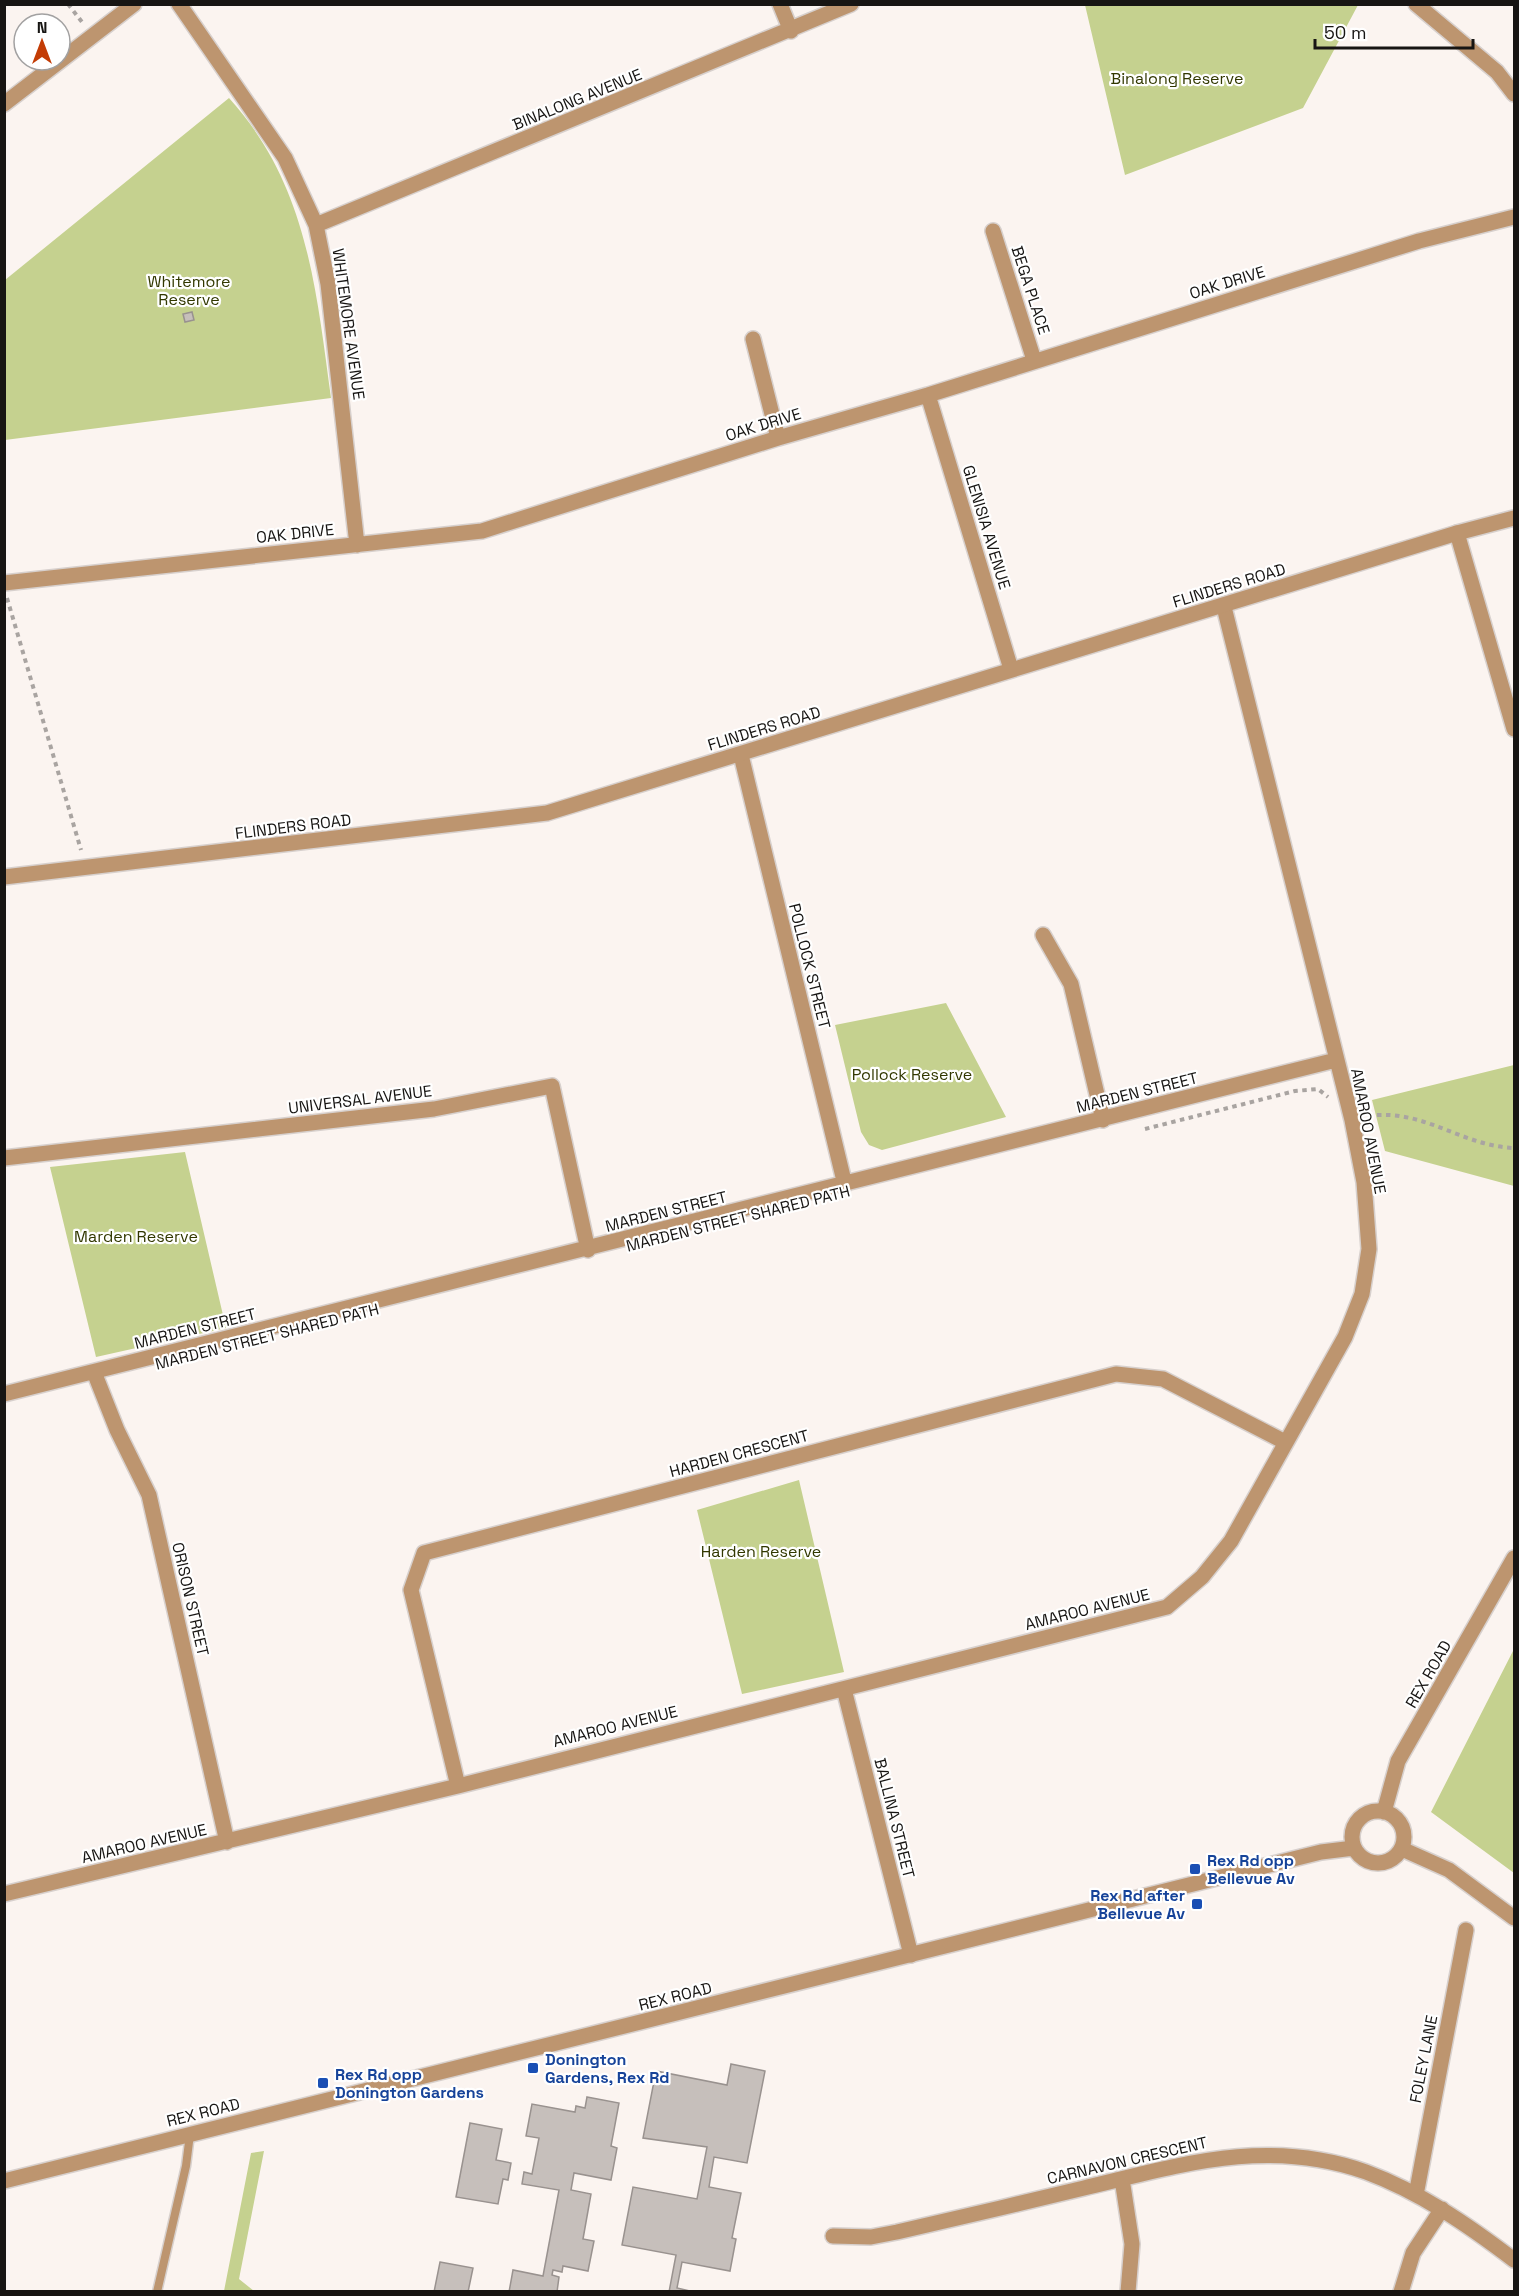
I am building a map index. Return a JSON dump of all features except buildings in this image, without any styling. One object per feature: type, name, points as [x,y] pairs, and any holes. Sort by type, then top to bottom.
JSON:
[{"type":"street","points":[[4,104],[134,4]]},
{"type":"street","name":"WHITEMORE AVENUE","points":[[179,4],[285,158],[316,225],[333,316],[357,545]]},
{"type":"street","points":[[780,4],[790,31]]},
{"type":"street","name":"BINALONG AVENUE","points":[[316,225],[851,4]]},
{"type":"street","points":[[1416,4],[1497,72],[1515,94]]},
{"type":"street","name":"OAK DRIVE","points":[[6,590],[482,531],[778,438],[928,395],[1419,241],[1515,217]]},
{"type":"street","name":"BEGA PLACE","points":[[993,231],[1034,360]]},
{"type":"street","points":[[753,339],[778,438]]},
{"type":"street","name":"GLENISIA AVENUE","points":[[928,395],[1011,669]]},
{"type":"street","name":"FLINDERS ROAD","points":[[4,877],[547,813],[1456,533],[1515,518]]},
{"type":"street","points":[[1456,533],[1515,729]]},
{"type":"street","name":"AMAROO AVENUE","points":[[4,1894],[458,1786],[1167,1607],[1202,1577],[1231,1541],[1345,1337],[1362,1294],[1369,1249],[1364,1182],[1224,606]]},
{"type":"street","name":"POLLOCK STREET","points":[[741,755],[845,1185]]},
{"type":"street","points":[[1042,935],[1071,984],[1103,1120]]},
{"type":"street","name":"MARDEN STREET","points":[[4,1394],[588,1250],[1336,1060]]},
{"type":"street","name":"UNIVERSAL AVENUE","points":[[4,1158],[434,1109],[552,1086],[588,1250]]},
{"type":"street","name":"ORISON STREET","points":[[94,1372],[117,1430],[149,1495],[227,1842]]},
{"type":"street","name":"HARDEN CRESCENT","points":[[458,1786],[411,1590],[424,1553],[1116,1374],[1163,1379],[1285,1442]]},
{"type":"street","name":"REX ROAD","points":[[1384,1812],[1398,1761],[1515,1558]]},
{"type":"street","name":"BALLINA STREET","points":[[844,1689],[911,1955]]},
{"type":"street","points":[[1384,1812],[1391,1815],[1402,1826],[1402,1849],[1390,1860],[1374,1863],[1366,1860],[1354,1848],[1352,1832],[1355,1824],[1368,1814],[1384,1812]]},
{"type":"street","name":"REX ROAD","points":[[4,2181],[1322,1852],[1354,1848]]},
{"type":"street","points":[[1402,1849],[1449,1870],[1515,1918]]},
{"type":"street","name":"FOLEY LANE","points":[[1416,2195],[1466,1930]]},
{"type":"street","name":"CARNAVON CRESCENT","points":[[833,2236],[871,2237],[897,2232],[1191,2161],[1221,2157],[1281,2156],[1365,2172],[1442,2209],[1515,2260]]},
{"type":"street","points":[[1122,2179],[1132,2244],[1128,2292]]},
{"type":"street","points":[[1401,2292],[1413,2253],[1442,2209]]},
{"type":"lane","points":[[157,2292],[186,2166],[190,2134]]},
{"type":"path","points":[[6,590],[80,847]]},
{"type":"path","points":[[1137,1131],[1296,1091],[1318,1089],[1329,1098],[1332,1107]]},
{"type":"path","points":[[1364,1117],[1385,1114],[1415,1118],[1438,1125],[1468,1140],[1491,1146],[1515,1148]]},
{"type":"green space","name":"Binalong Reserve","points":[[1085,4],[1358,5],[1303,108],[1125,175]]},
{"type":"green space","name":"Whitemore Reserve","points":[[229,98],[255,131],[276,166],[292,202],[313,277],[331,398],[5,440],[5,280]]},
{"type":"green space","name":"Pollock Reserve","points":[[946,1003],[1006,1117],[882,1150],[869,1145],[861,1132],[835,1025]]},
{"type":"green space","points":[[1514,1065],[1514,1186],[1385,1151],[1372,1100]]},
{"type":"green space","name":"Marden Reserve","points":[[185,1152],[226,1328],[96,1357],[50,1167]]},
{"type":"green space","name":"Harden Reserve","points":[[799,1480],[844,1672],[742,1694],[697,1510]]},
{"type":"green space","points":[[1514,1649],[1514,1873],[1431,1812]]},
{"type":"green space","points":[[264,2151],[239,2279],[254,2291],[224,2291],[251,2153]]},
{"type":"place","name":"Rex Rd opp Bellevue Av","points":[[1195,1869]]},
{"type":"place","name":"Rex Rd after Bellevue Av","points":[[1197,1904]]},
{"type":"place","name":"Donington Gardens, Rex Rd","points":[[533,2068]]},
{"type":"place","name":"Rex Rd opp Donington Gardens","points":[[323,2083]]}]
